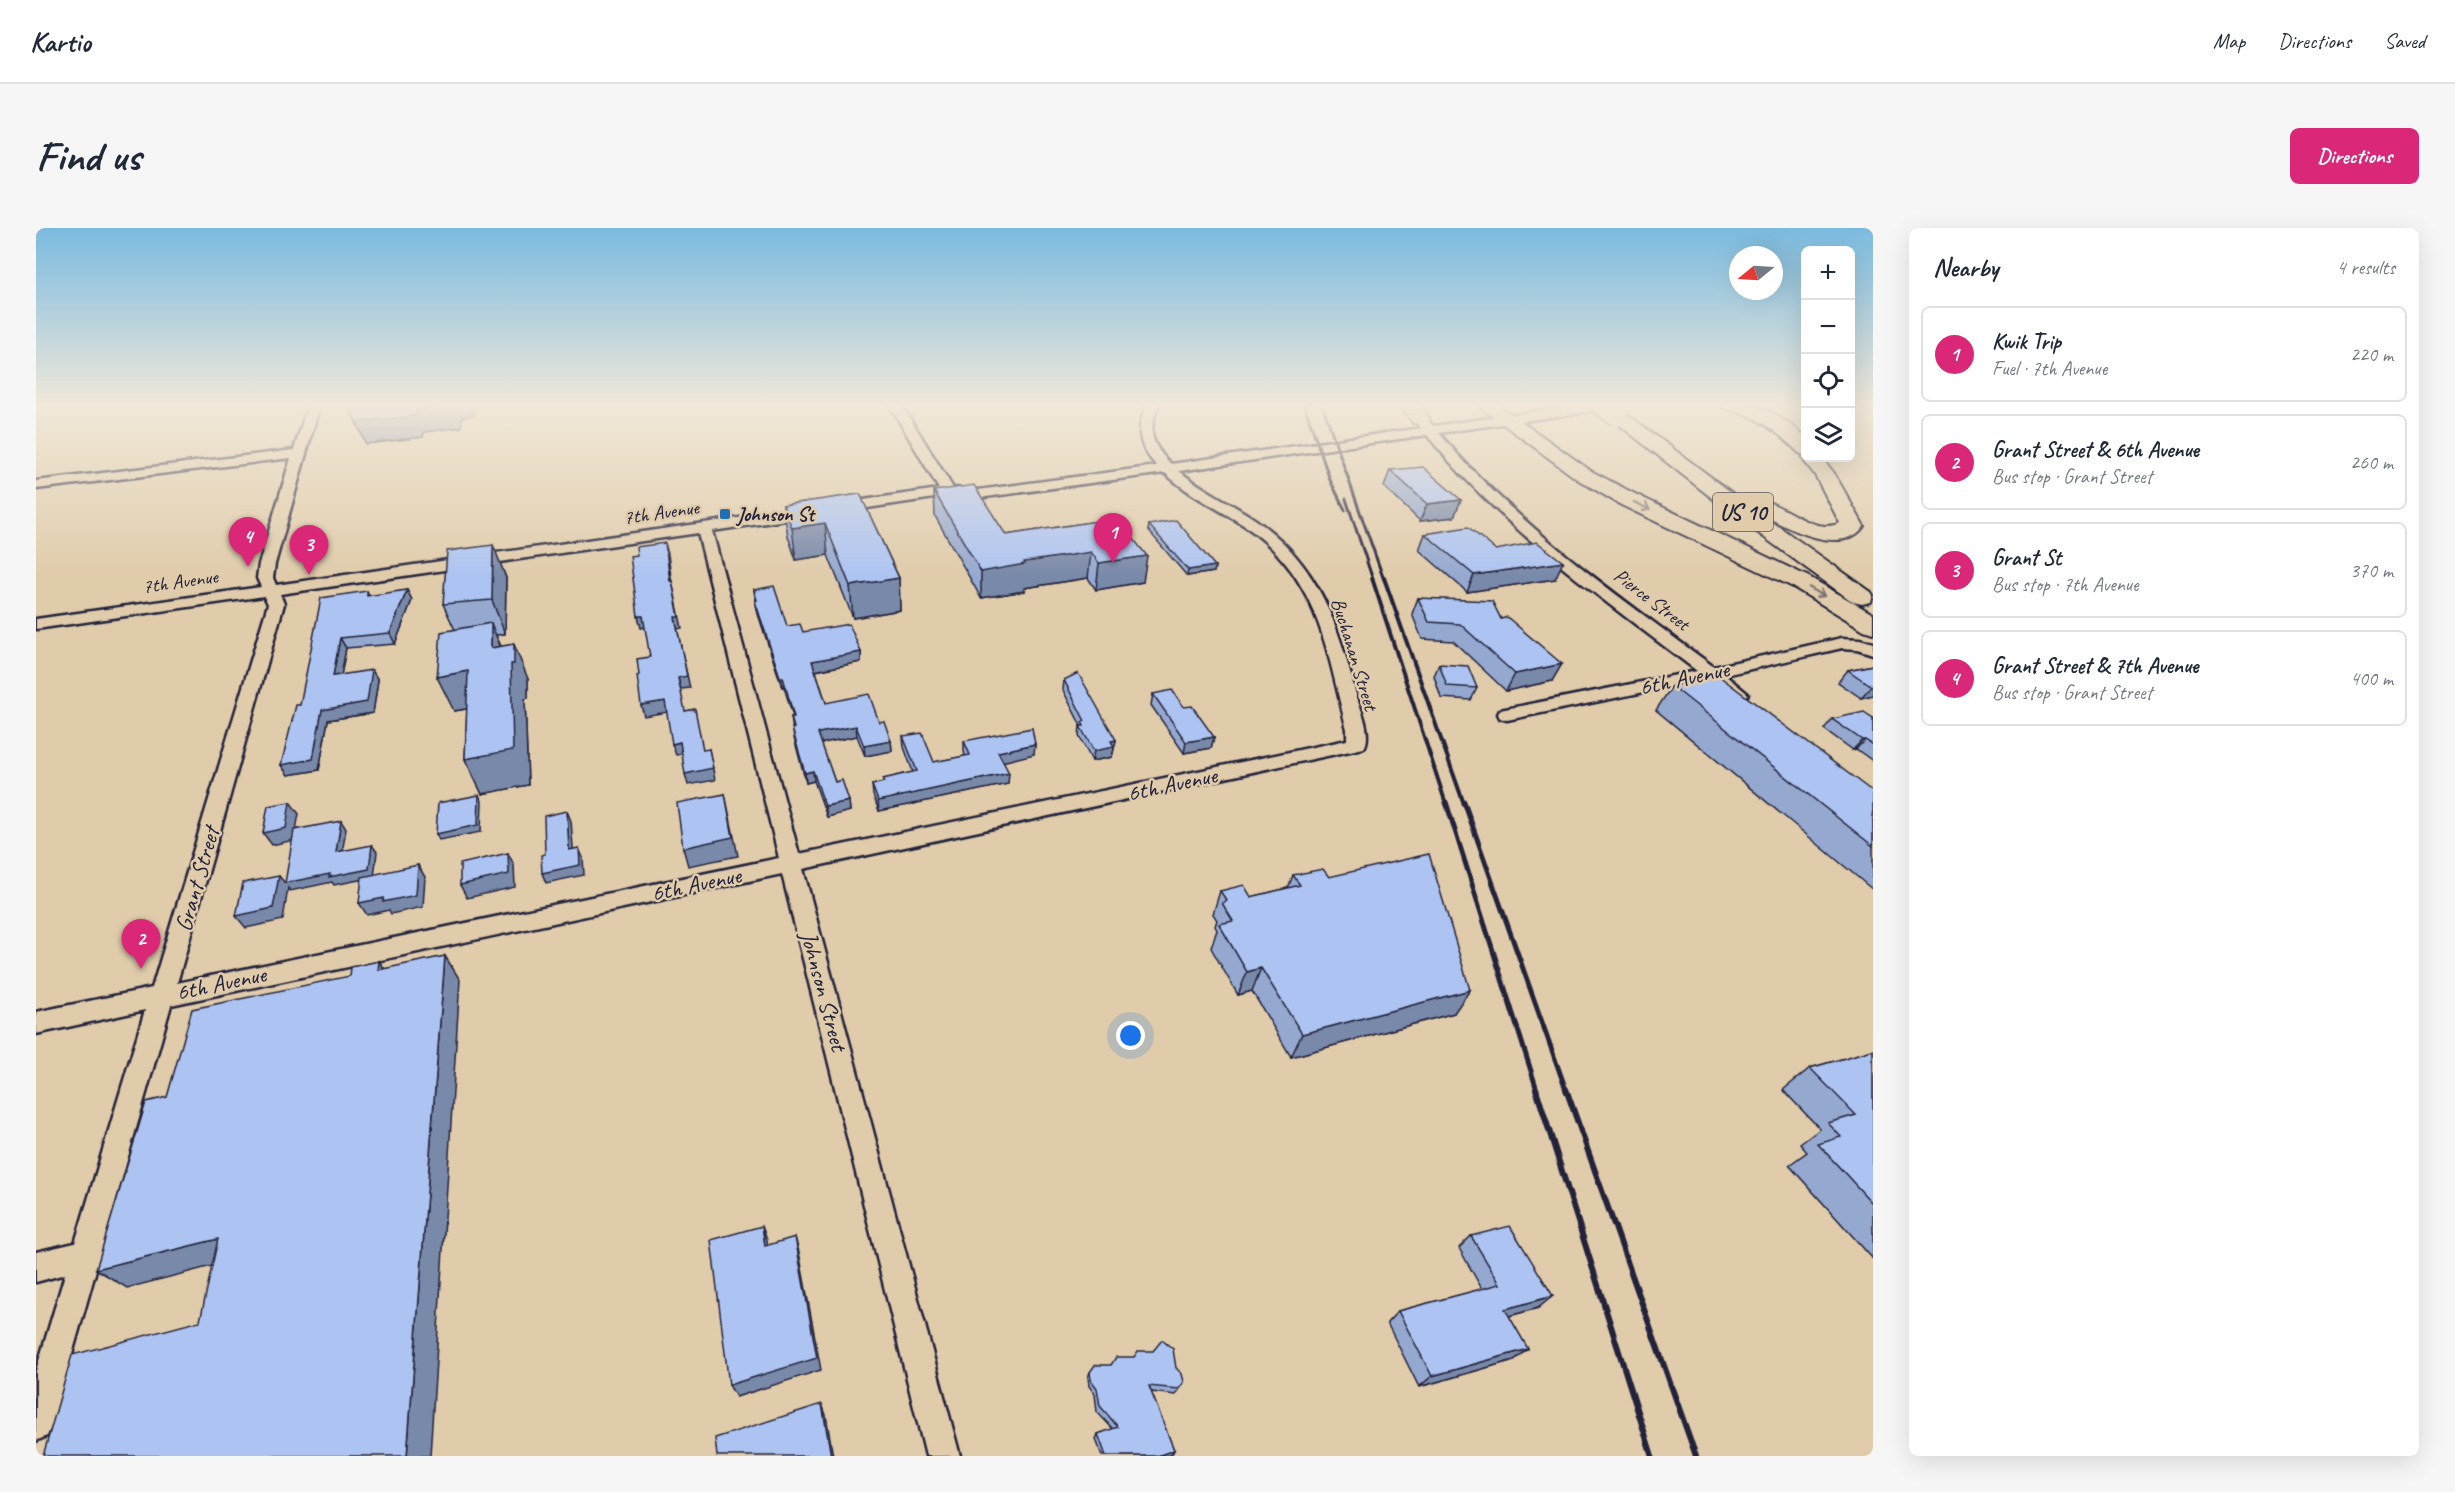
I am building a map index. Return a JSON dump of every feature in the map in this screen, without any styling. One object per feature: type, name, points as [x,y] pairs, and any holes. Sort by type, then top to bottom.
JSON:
[{"type":"highway","points":[[1564,461],[1605,487],[1801,582],[1873,625]]},
{"type":"highway","name":"US 10","points":[[1683,461],[1760,524],[1873,604]]},
{"type":"highway","name":"US 10","points":[[1695,461],[1873,587]]},
{"type":"highway","points":[[1720,478],[1772,512],[1804,528],[1835,534],[1853,526],[1824,473],[1815,462]]},
{"type":"highway","points":[[1825,462],[1873,530]]},
{"type":"street","points":[[36,485],[231,461]]},
{"type":"street","name":"Grant Street","points":[[36,1425],[276,604],[265,578],[267,564],[298,461]]},
{"type":"street","points":[[930,461],[948,492],[971,484],[1121,461]]},
{"type":"street","name":"Buchanan Street","points":[[1161,461],[1191,487],[1250,523],[1271,540],[1292,561],[1308,583],[1321,606],[1356,729],[1357,744]]},
{"type":"street","name":"7th Avenue","points":[[36,624],[948,492],[978,494],[1201,461]]},
{"type":"street","name":"Pierce Street","points":[[1459,461],[1505,512],[1749,702]]},
{"type":"street","name":"Johnson Street","points":[[704,527],[943,1456]]},
{"type":"street","name":"6th Avenue","points":[[1507,714],[1712,673],[1842,643],[1866,646]]},
{"type":"street","name":"6th Avenue","points":[[36,1023],[1357,744]]},
{"type":"street","points":[[36,1268],[87,1254]]},
{"type":"building","points":[[1423,467],[1461,500],[1427,504],[1390,470]]},
{"type":"building","points":[[974,485],[1006,535],[1117,518],[1147,556],[1099,563],[1091,552],[1024,562],[1025,564],[981,572],[934,491]]},
{"type":"building","points":[[860,494],[899,578],[850,586],[825,523],[792,528],[783,505]]},
{"type":"building","points":[[1176,520],[1215,566],[1188,570],[1149,525]]},
{"type":"building","points":[[1468,527],[1496,550],[1537,542],[1563,562],[1474,575],[1425,534]]},
{"type":"building","points":[[665,543],[670,581],[672,581],[679,617],[675,617],[687,676],[678,678],[685,711],[695,709],[703,750],[709,749],[713,768],[685,774],[680,742],[672,744],[665,701],[641,705],[637,676],[639,675],[637,659],[650,657],[643,616],[638,616],[630,556],[637,555],[636,547]]},
{"type":"building","points":[[493,545],[492,600],[443,604],[447,551]]},
{"type":"building","points":[[774,586],[787,626],[800,624],[803,632],[849,624],[861,652],[812,661],[826,703],[869,694],[879,722],[884,721],[891,741],[864,746],[856,726],[818,733],[835,782],[842,780],[849,801],[825,806],[813,771],[805,773],[792,728],[794,728],[791,717],[794,717],[783,677],[780,677],[755,601],[757,600],[754,590]]},
{"type":"building","points":[[407,590],[390,633],[340,638],[333,676],[372,670],[367,702],[322,710],[313,759],[281,765],[296,705],[300,705],[321,598],[367,591],[367,596]]},
{"type":"building","points":[[1418,598],[1492,601],[1501,619],[1507,617],[1562,664],[1515,674],[1460,624],[1429,622]]},
{"type":"building","points":[[491,623],[491,648],[514,644],[514,664],[511,664],[513,750],[465,759],[468,671],[437,677],[441,632]]},
{"type":"building","points":[[1439,664],[1468,666],[1477,688],[1447,686]]},
{"type":"building","points":[[1873,665],[1873,685],[1871,686],[1848,670]]},
{"type":"building","points":[[1078,673],[1116,740],[1111,741],[1114,747],[1094,751],[1080,726],[1084,726],[1082,722],[1085,721],[1064,680]]},
{"type":"building","points":[[1719,676],[1873,792],[1873,846],[1672,686]]},
{"type":"building","points":[[1172,690],[1184,707],[1192,706],[1214,737],[1186,742],[1153,694]]},
{"type":"building","points":[[1864,712],[1873,718],[1873,745],[1832,719]]},
{"type":"building","points":[[1032,728],[1035,744],[998,752],[1009,773],[878,801],[872,785],[884,782],[883,779],[917,771],[903,736],[922,733],[934,762],[970,755],[964,741]]},
{"type":"building","points":[[725,794],[733,837],[683,848],[677,803]]},
{"type":"building","points":[[479,795],[478,825],[436,834],[438,803]]},
{"type":"building","points":[[290,802],[286,828],[263,833],[268,806]]},
{"type":"building","points":[[567,811],[569,850],[579,848],[580,865],[542,873],[541,855],[545,854],[544,816]]},
{"type":"building","points":[[341,821],[336,852],[372,845],[369,869],[285,883],[294,830]]},
{"type":"building","points":[[508,853],[509,874],[460,885],[460,864]]},
{"type":"building","points":[[1429,854],[1470,990],[1302,1034],[1261,968],[1247,972],[1219,924],[1233,921],[1222,903],[1227,901],[1220,891],[1244,885],[1251,897],[1300,885],[1293,875],[1323,869],[1329,877]]},
{"type":"building","points":[[418,865],[416,895],[383,902],[384,898],[359,903],[362,877]]},
{"type":"building","points":[[279,876],[273,908],[236,916],[243,883]]},
{"type":"building","points":[[445,956],[407,1456],[43,1456],[72,1355],[200,1321],[218,1239],[96,1269],[146,1102],[167,1097],[192,1009],[350,976],[351,967],[379,961],[378,970]]},
{"type":"building","points":[[1873,1050],[1873,1204],[1818,1144],[1841,1137],[1828,1123],[1856,1115],[1810,1068]]},
{"type":"building","points":[[762,1226],[765,1246],[795,1237],[817,1358],[729,1385],[711,1240]]},
{"type":"building","points":[[1510,1226],[1553,1296],[1505,1309],[1528,1349],[1432,1376],[1398,1311],[1500,1284],[1471,1236]]},
{"type":"building","points":[[1162,1340],[1173,1349],[1176,1368],[1182,1374],[1184,1382],[1179,1389],[1149,1386],[1174,1450],[1157,1456],[1106,1456],[1098,1434],[1118,1427],[1100,1406],[1097,1388],[1091,1380],[1090,1372],[1095,1365],[1111,1365],[1116,1357],[1134,1357],[1138,1351],[1153,1351]]},
{"type":"building","points":[[822,1404],[831,1456],[717,1456],[715,1438]]},
{"type":"railway","points":[[1324,461],[1345,510]]},
{"type":"railway","points":[[1342,461],[1384,580]]},
{"type":"railway","points":[[1346,499],[1373,580]]},
{"type":"railway","points":[[1372,578],[1446,804]]},
{"type":"railway","points":[[1384,578],[1464,804]]},
{"type":"railway","points":[[1446,802],[1537,1090]]},
{"type":"railway","points":[[1464,802],[1566,1090]]},
{"type":"railway","points":[[1536,1089],[1652,1456]]},
{"type":"railway","points":[[1566,1089],[1696,1456]]},
{"type":"place","name":"Johnson St","points":[[725,514]]},
{"type":"place","name":"Kwik Trip","points":[[1113,563]]},
{"type":"place","name":"Grant Street & 7th Avenue","points":[[248,567]]},
{"type":"place","name":"Grant St","points":[[309,575]]},
{"type":"place","name":"Grant Street & 6th Avenue","points":[[141,969]]}]
